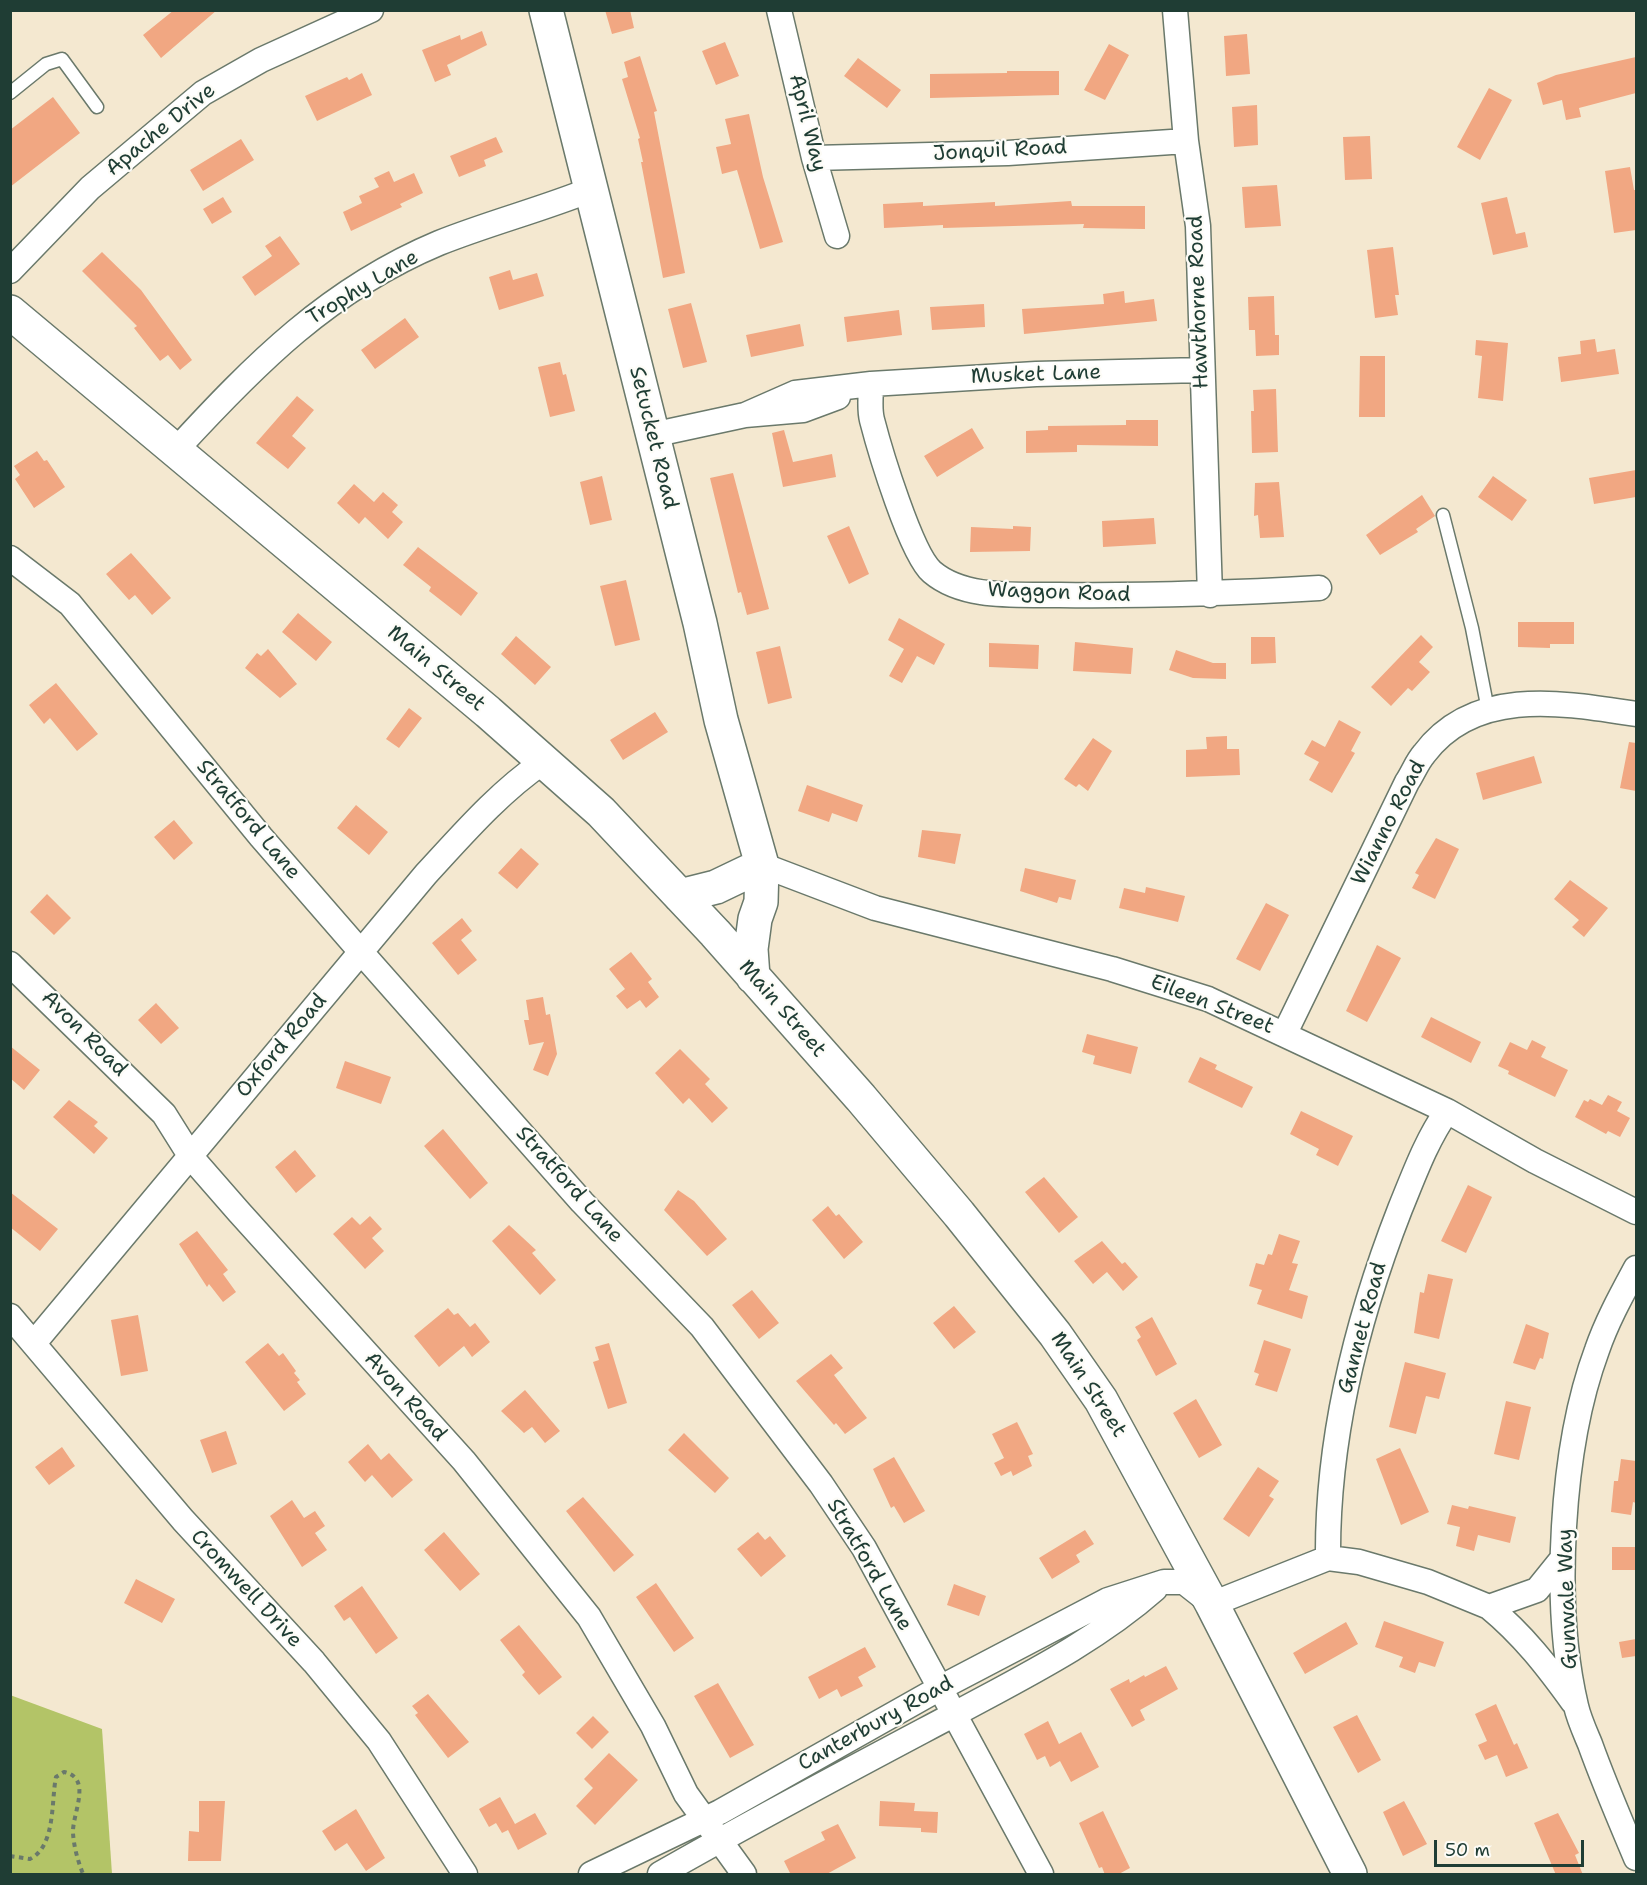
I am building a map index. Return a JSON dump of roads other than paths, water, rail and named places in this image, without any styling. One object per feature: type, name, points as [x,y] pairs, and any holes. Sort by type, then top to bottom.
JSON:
[{"type":"main road","name":"Setucket Road","points":[[546,10],[721,720],[727,730],[762,866],[761,902],[755,919],[751,949],[753,977]]},
{"type":"main road","name":"Main Street","points":[[10,312],[488,712],[601,812],[753,977],[959,1214],[1055,1334],[1101,1400],[1212,1604],[1350,1875]]},
{"type":"main road","points":[[680,896],[716,887],[762,866]]},
{"type":"street","name":"Apache Drive","points":[[10,271],[90,188],[203,93],[261,60],[371,10]]},
{"type":"street","name":"April Way","points":[[779,10],[814,158],[837,236]]},
{"type":"street","name":"Hawthorne Road","points":[[1175,10],[1186,141],[1198,226],[1210,595]]},
{"type":"street","name":"Jonquil Road","points":[[814,158],[1008,153],[1186,141]]},
{"type":"street","name":"Trophy Lane","points":[[176,450],[252,368],[298,327],[343,296],[389,268],[438,244],[590,190]]},
{"type":"street","name":"Musket Lane","points":[[652,435],[745,415],[795,393],[871,384],[1036,374],[1202,370]]},
{"type":"street","name":"Waggon Road","points":[[871,384],[871,418],[920,560],[932,573],[949,582],[972,590],[1010,595],[1210,595],[1320,588]]},
{"type":"street","name":"Stratford Lane","points":[[10,558],[70,604],[261,837],[361,952],[582,1202],[702,1328],[821,1485],[864,1548],[940,1688],[952,1715],[1041,1875]]},
{"type":"street","name":"Wianno Road","points":[[1285,1033],[1407,782],[1424,754],[1443,734],[1475,714],[1502,706],[1540,702],[1636,714]]},
{"type":"street","name":"Oxford Road","points":[[34,1343],[426,874],[490,804],[514,782],[543,762]]},
{"type":"street","name":"Eileen Street","points":[[762,866],[875,908],[1136,976],[1208,999],[1285,1033],[1447,1111],[1535,1161],[1636,1212]]},
{"type":"street","name":"Avon Road","points":[[10,964],[164,1114],[191,1157],[464,1461],[589,1617],[653,1726],[686,1794],[721,1839],[744,1875]]},
{"type":"street","name":"Gannet Road","points":[[1328,1558],[1328,1517],[1343,1404],[1356,1341],[1369,1297],[1407,1191],[1434,1130],[1447,1111]]},
{"type":"street","name":"Gunwale Way","points":[[1636,1268],[1597,1350],[1581,1405],[1567,1485],[1562,1559],[1566,1628],[1576,1706],[1636,1858]]},
{"type":"street","name":"Cromwell Drive","points":[[10,1316],[168,1503],[314,1662],[379,1741],[465,1875]]},
{"type":"street","points":[[1164,1582],[1184,1582],[1212,1604],[1328,1558],[1359,1562],[1408,1576],[1489,1607],[1515,1628],[1539,1654],[1576,1706]]},
{"type":"street","points":[[1489,1607],[1537,1590],[1562,1559]]},
{"type":"street","name":"Canterbury Road","points":[[591,1875],[705,1819],[940,1688],[1108,1600],[1164,1582]]},
{"type":"street","name":"Canterbury Road","points":[[660,1875],[721,1839],[952,1715],[1122,1619],[1164,1582]]},
{"type":"lane","points":[[10,93],[46,64],[62,59],[97,107]]},
{"type":"lane","points":[[1443,515],[1472,628],[1488,710]]}]
